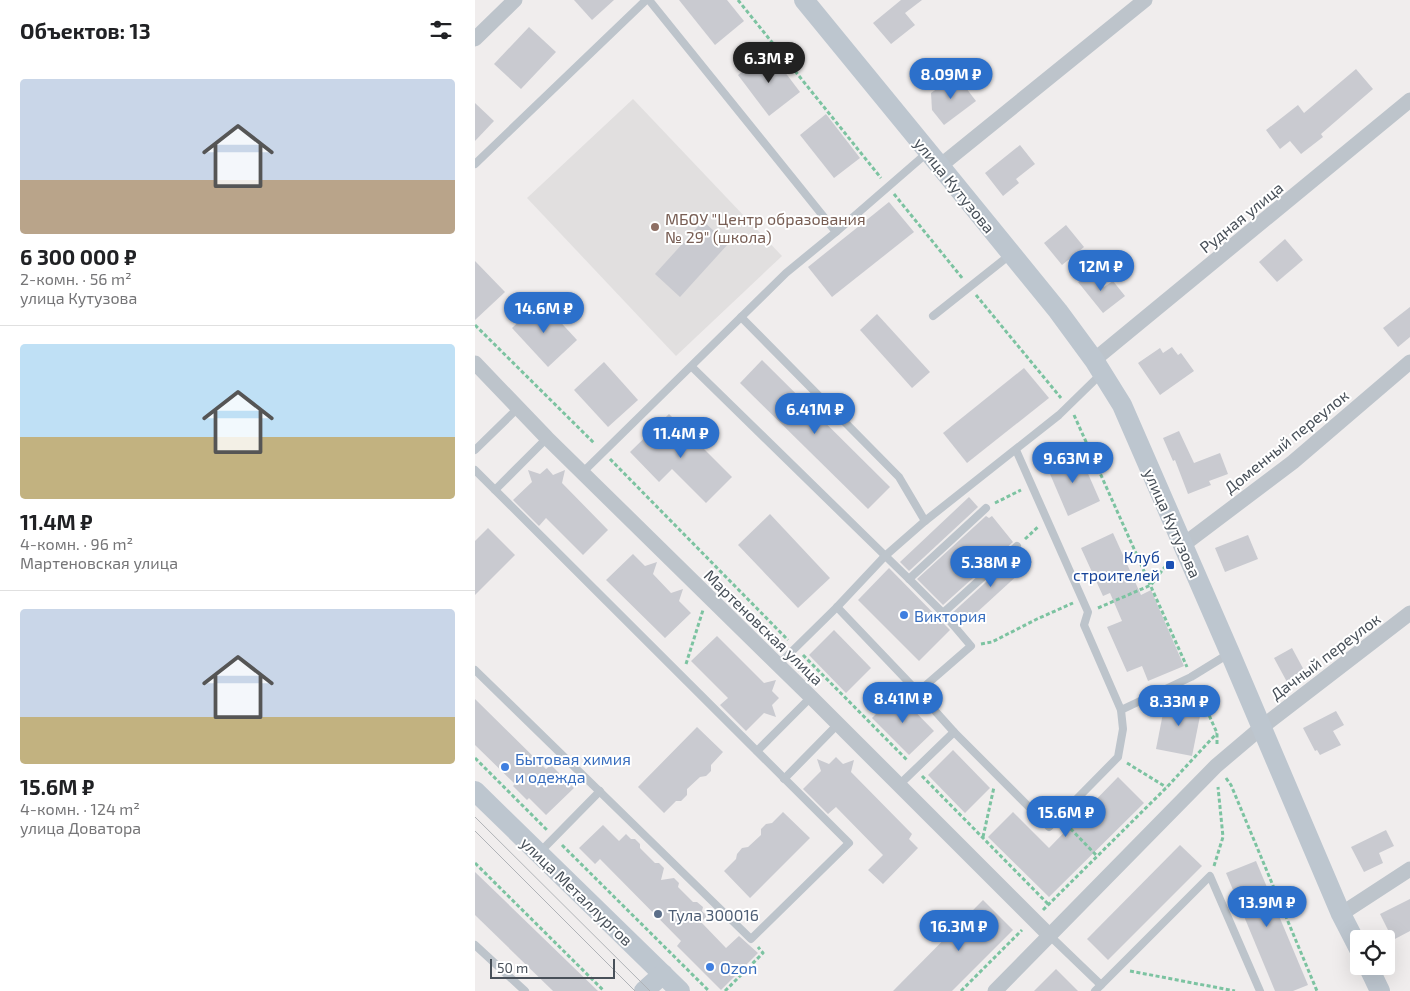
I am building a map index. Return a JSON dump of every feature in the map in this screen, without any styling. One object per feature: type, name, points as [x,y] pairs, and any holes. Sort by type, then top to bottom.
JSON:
[{"type":"main road","name":"улица Кутузова","points":[[804,0],[1057,311],[1098,367],[1121,405],[1231,653],[1341,914],[1350,931]]},
{"type":"main road","name":"улица Металлургов","points":[[475,791],[681,991]]},
{"type":"main road","points":[[644,991],[663,974]]},
{"type":"main road","points":[[1372,975],[1380,991]]},
{"type":"street","points":[[475,39],[515,0]]},
{"type":"street","points":[[934,159],[1145,0]]},
{"type":"street","name":"Рудная улица","points":[[1098,367],[1410,100]]},
{"type":"street","name":"Доменный переулок","points":[[1183,545],[1293,462],[1410,362]]},
{"type":"street","name":"Мартеновская улица","points":[[475,363],[582,473],[839,724],[1050,936]]},
{"type":"street","name":"Дачный переулок","points":[[995,991],[1216,766],[1261,727],[1410,613]]},
{"type":"street","points":[[1341,914],[1410,869]]},
{"type":"lane","points":[[475,164],[648,0],[836,232]]},
{"type":"lane","points":[[582,473],[786,273],[889,187],[934,159]]},
{"type":"lane","points":[[933,316],[1011,254]]},
{"type":"lane","points":[[741,317],[899,476],[925,521]]},
{"type":"lane","points":[[692,367],[885,556],[943,614],[971,646],[918,692]]},
{"type":"lane","points":[[778,664],[837,607],[885,556],[925,521],[1016,450],[1068,405],[1098,367]]},
{"type":"lane","points":[[475,450],[518,408]]},
{"type":"lane","points":[[495,490],[547,438]]},
{"type":"lane","points":[[837,607],[954,732],[1049,827],[1118,757],[1123,729],[1121,710],[1084,625],[1088,612],[1016,450]]},
{"type":"lane","points":[[475,470],[849,843],[751,939],[475,670]]},
{"type":"lane","points":[[909,580],[986,508]]},
{"type":"lane","points":[[943,614],[1017,546]]},
{"type":"lane","points":[[1121,710],[1191,677],[1231,653]]},
{"type":"lane","points":[[757,751],[811,697]]},
{"type":"lane","points":[[784,779],[839,724]]},
{"type":"lane","points":[[899,785],[954,732]]},
{"type":"lane","points":[[538,854],[600,791]]},
{"type":"lane","points":[[1095,991],[1210,876],[1260,991]]},
{"type":"lane","points":[[1050,936],[1101,985]]},
{"type":"lane","points":[[475,945],[525,991]]},
{"type":"path","points":[[738,0],[969,287],[1068,405],[1077,420],[1217,733],[1216,766],[1223,838],[1210,876]]},
{"type":"path","points":[[475,325],[795,647]]},
{"type":"path","points":[[986,508],[1031,485]]},
{"type":"path","points":[[1017,546],[1046,519]]},
{"type":"path","points":[[1088,612],[1151,585],[1183,545]]},
{"type":"path","points":[[678,672],[687,664],[707,595]]},
{"type":"path","points":[[971,646],[992,642],[1082,599]]},
{"type":"path","points":[[961,991],[1167,787],[1217,733]]},
{"type":"path","points":[[1118,757],[1167,787]]},
{"type":"path","points":[[475,758],[709,991]]},
{"type":"path","points":[[1216,766],[1231,785],[1317,991]]},
{"type":"path","points":[[983,838],[997,775]]},
{"type":"path","points":[[1059,817],[1097,856]]},
{"type":"path","points":[[475,863],[604,991]]},
{"type":"path","points":[[725,991],[763,954],[751,939]]},
{"type":"path","points":[[1117,969],[1235,991]]},
{"type":"shaded area","name":"МБОУ \"Центр образования № 29\" (школа)","points":[[633,99],[782,256],[676,356],[527,198]]},
{"type":"building","points":[[574,0],[614,0],[592,20]]},
{"type":"building","points":[[679,0],[727,0],[744,21],[715,45]]},
{"type":"building","points":[[901,0],[922,0],[905,13],[915,25],[891,44],[873,23]]},
{"type":"building","points":[[529,27],[556,52],[521,89],[494,64]]},
{"type":"building","points":[[769,51],[800,92],[769,116],[738,75]]},
{"type":"building","points":[[1356,69],[1373,89],[1321,134],[1323,137],[1301,154],[1290,141],[1280,149],[1266,130],[1298,105],[1304,113]]},
{"type":"building","points":[[956,75],[976,101],[944,125],[932,110],[931,93]]},
{"type":"building","points":[[475,103],[494,121],[475,141]]},
{"type":"building","points":[[826,114],[860,158],[834,178],[800,135]]},
{"type":"building","points":[[1020,145],[1035,164],[1016,179],[1019,183],[1003,196],[985,173]]},
{"type":"building","points":[[889,202],[914,232],[832,297],[808,267]]},
{"type":"building","points":[[703,221],[728,244],[680,297],[655,274]]},
{"type":"building","points":[[1066,225],[1084,247],[1062,265],[1044,243]]},
{"type":"building","points":[[1285,239],[1303,260],[1277,282],[1259,262]]},
{"type":"building","points":[[475,261],[505,292],[475,320]]},
{"type":"building","points":[[1092,272],[1104,287],[1113,281],[1125,296],[1103,313],[1078,282]]},
{"type":"building","points":[[541,301],[577,340],[548,367],[512,328]]},
{"type":"building","points":[[1410,307],[1410,337],[1398,347],[1383,328]]},
{"type":"building","points":[[877,314],[930,372],[912,388],[860,330]]},
{"type":"building","points":[[1172,347],[1178,355],[1181,353],[1194,371],[1160,395],[1138,363],[1160,348],[1163,353]]},
{"type":"building","points":[[762,360],[890,487],[868,509],[740,383]]},
{"type":"building","points":[[604,362],[638,400],[608,427],[574,390]]},
{"type":"building","points":[[1024,368],[1049,398],[967,463],[943,433]]},
{"type":"building","points":[[669,414],[732,477],[706,503],[672,469],[659,482],[630,452]]},
{"type":"building","points":[[1179,431],[1194,463],[1220,453],[1228,474],[1209,481],[1211,485],[1188,494],[1175,460],[1173,461],[1163,438]]},
{"type":"building","points":[[1079,453],[1100,501],[1068,516],[1047,467]]},
{"type":"building","points":[[547,468],[553,475],[565,470],[562,483],[608,530],[583,555],[546,518],[539,526],[513,500],[532,482],[528,470],[540,474]]},
{"type":"building","points":[[969,497],[978,507],[909,571],[900,562]]},
{"type":"building","points":[[770,514],[830,578],[798,608],[738,545]]},
{"type":"building","points":[[986,516],[989,518],[992,516],[1013,542],[943,605],[917,579]]},
{"type":"building","points":[[488,528],[515,555],[475,595],[475,541]]},
{"type":"building","points":[[1113,533],[1141,595],[1151,590],[1184,666],[1148,681],[1142,666],[1127,672],[1107,627],[1122,621],[1110,593],[1103,596],[1081,548]]},
{"type":"building","points":[[1248,535],[1258,559],[1225,572],[1215,548]]},
{"type":"building","points":[[1021,550],[1032,562],[962,626],[951,614]]},
{"type":"building","points":[[633,554],[645,566],[657,562],[653,574],[671,593],[683,589],[679,601],[691,613],[665,638],[606,580]]},
{"type":"building","name":"Виктория","points":[[889,568],[950,630],[919,661],[858,600]]},
{"type":"building","points":[[834,630],[871,668],[846,693],[809,655]]},
{"type":"building","points":[[717,636],[764,683],[776,680],[772,691],[779,698],[772,705],[776,717],[764,713],[746,731],[720,705],[728,698],[691,661]]},
{"type":"building","points":[[1292,648],[1305,672],[1287,682],[1274,658]]},
{"type":"building","points":[[897,693],[934,731],[909,755],[872,718]]},
{"type":"building","points":[[1166,698],[1202,706],[1192,756],[1156,749]]},
{"type":"building","points":[[475,699],[546,769],[551,765],[574,788],[546,815],[529,798],[527,800],[513,786],[515,784],[475,745]]},
{"type":"building","points":[[1336,711],[1344,725],[1333,731],[1341,745],[1320,755],[1317,750],[1315,751],[1303,728]]},
{"type":"building","points":[[697,727],[723,752],[711,765],[711,771],[706,776],[700,777],[687,789],[687,795],[681,801],[676,801],[664,813],[638,787]]},
{"type":"building","points":[[953,750],[990,788],[965,813],[928,775]]},
{"type":"building","points":[[836,757],[843,764],[854,760],[851,772],[912,834],[909,839],[918,848],[883,884],[868,870],[883,855],[836,807],[828,814],[803,789],[821,771],[817,759],[829,764]]},
{"type":"building","points":[[1118,777],[1144,803],[1049,897],[988,837],[1013,812],[1049,848]]},
{"type":"building","points":[[783,812],[810,838],[750,898],[724,871],[736,859],[737,854],[742,848],[748,847],[761,835],[761,829],[766,824],[772,823]]},
{"type":"building","points":[[603,825],[619,841],[626,834],[631,839],[635,839],[640,844],[640,848],[655,863],[659,863],[664,868],[661,880],[674,878],[679,883],[678,887],[693,902],[697,902],[703,907],[702,911],[707,916],[701,922],[726,948],[739,936],[758,953],[721,990],[677,946],[681,941],[600,859],[595,864],[579,848]]},
{"type":"building","points":[[1386,830],[1394,846],[1379,853],[1383,863],[1364,872],[1351,847]]},
{"type":"building","points":[[1180,845],[1202,866],[1108,960],[1087,939]]},
{"type":"building","points":[[1256,861],[1308,985],[1293,991],[1275,991],[1226,873]]},
{"type":"building","points":[[475,872],[598,991],[553,991],[475,915]]},
{"type":"building","points":[[1410,899],[1410,931],[1395,939],[1395,930],[1388,930],[1380,914]]},
{"type":"building","points":[[983,900],[1013,930],[952,991],[893,991]]},
{"type":"building","points":[[1056,969],[1078,991],[1034,991]]},
{"type":"tram line","points":[[475,817],[650,991]]},
{"type":"tram line","points":[[475,831],[635,991]]},
{"type":"place","name":"МБОУ \"Центр образования № 29\" (школа)","points":[[655,227]]},
{"type":"place","name":"Клуб строителей","points":[[1170,565]]},
{"type":"place","name":"Виктория","points":[[904,615]]},
{"type":"place","name":"Бытовая химия и одежда","points":[[505,767]]},
{"type":"place","name":"Тула 300016","points":[[658,914]]},
{"type":"place","name":"Ozon","points":[[710,967]]}]
